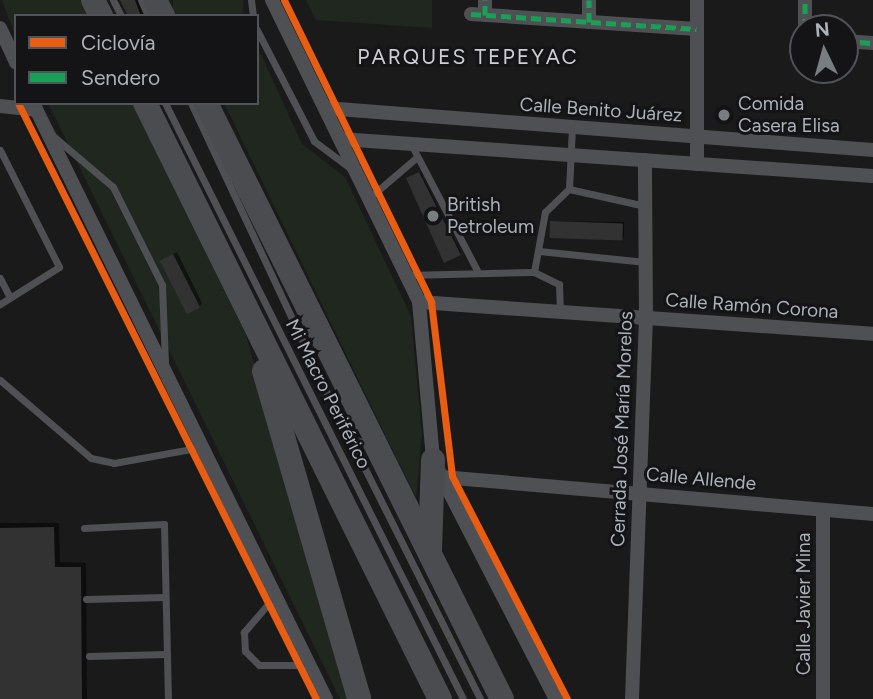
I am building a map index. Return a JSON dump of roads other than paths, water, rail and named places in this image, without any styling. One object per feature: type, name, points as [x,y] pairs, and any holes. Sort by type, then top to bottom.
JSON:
[{"type":"highway","points":[[146,105],[440,699]]},
{"type":"highway","points":[[207,105],[502,699]]},
{"type":"highway","points":[[240,297],[359,699]]},
{"type":"highway","points":[[429,554],[438,468]]},
{"type":"street","points":[[272,0],[419,302],[438,468],[556,699]]},
{"type":"street","points":[[589,0],[589,22]]},
{"type":"street","points":[[697,0],[697,164]]},
{"type":"street","points":[[480,10],[589,22],[697,29]]},
{"type":"street","points":[[0,28],[9,57]]},
{"type":"street","points":[[0,106],[35,106],[326,699]]},
{"type":"street","name":"Calle Benito Juárez","points":[[325,108],[873,150]]},
{"type":"street","points":[[340,139],[414,150],[570,155],[873,176]]},
{"type":"street","name":"Cerrada José María Morelos","points":[[632,699],[646,318],[645,160]]},
{"type":"street","name":"Calle Ramón Corona","points":[[419,302],[873,334]]},
{"type":"street","name":"Calle Allende","points":[[438,468],[638,493],[873,514]]},
{"type":"street","name":"Calle Javier Mina","points":[[823,510],[823,699]]},
{"type":"lane","points":[[259,34],[314,141],[356,173]]},
{"type":"lane","name":"Mi Macro Periférico","points":[[166,105],[463,699]]},
{"type":"lane","name":"Mi Macro Periférico","points":[[192,105],[325,389],[480,699]]},
{"type":"lane","points":[[534,272],[545,212],[569,189],[572,127]]},
{"type":"lane","points":[[47,131],[113,187],[162,285],[165,373]]},
{"type":"lane","points":[[0,150],[59,267],[0,304]]},
{"type":"lane","points":[[368,198],[414,150],[477,270]]},
{"type":"lane","points":[[569,189],[645,206]]},
{"type":"lane","points":[[539,251],[646,262]]},
{"type":"lane","points":[[406,275],[477,270],[534,272],[559,284],[560,312]]},
{"type":"lane","points":[[0,278],[10,298]]},
{"type":"lane","points":[[0,380],[91,458],[114,463],[202,447]]},
{"type":"lane","points":[[85,528],[163,524],[168,699]]},
{"type":"lane","points":[[275,596],[244,632],[245,651],[259,665],[309,665]]},
{"type":"lane","points":[[86,599],[165,597]]},
{"type":"lane","points":[[89,656],[167,654]]},
{"type":"place","name":"Comida Casera Elisa","points":[[724,115]]},
{"type":"place","name":"British Petroleum","points":[[433,216]]},
{"type":"district","name":"PARQUES TEPEYAC","points":[[468,57]]}]
